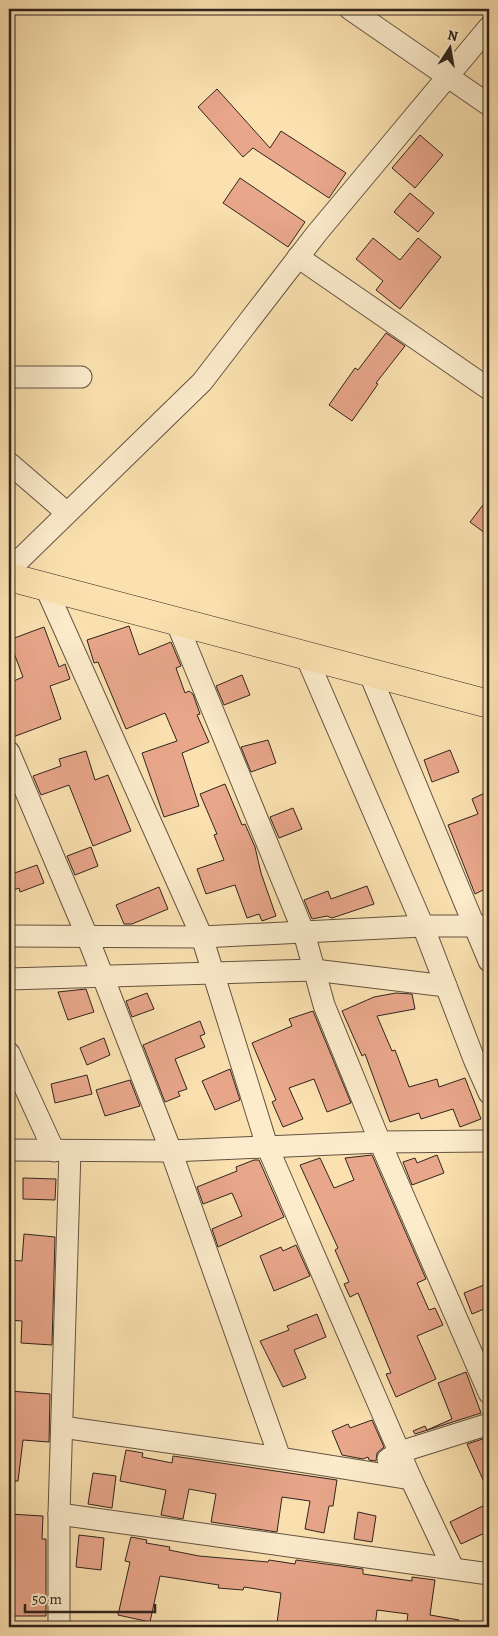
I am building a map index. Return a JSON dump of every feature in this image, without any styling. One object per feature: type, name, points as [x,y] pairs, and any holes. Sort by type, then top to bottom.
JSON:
[{"type":"main road","points":[[9,577],[489,704]]},
{"type":"street","points":[[350,9],[450,76],[489,105]]},
{"type":"street","points":[[9,570],[202,382],[298,257],[489,27]]},
{"type":"street","points":[[298,257],[489,389]]},
{"type":"street","points":[[9,376],[81,377]]},
{"type":"street","points":[[9,463],[67,513]]},
{"type":"street","points":[[44,586],[202,937],[267,1146],[411,1479],[453,1568]]},
{"type":"street","points":[[176,621],[304,933],[324,1005],[380,1142],[489,1393]]},
{"type":"street","points":[[306,656],[425,933],[489,1093]]},
{"type":"street","points":[[369,672],[481,930],[489,961]]},
{"type":"street","points":[[9,752],[87,936],[171,1151],[280,1458]]},
{"type":"street","points":[[9,936],[202,937],[304,933],[425,933],[481,930]]},
{"type":"street","points":[[9,979],[314,970],[446,986]]},
{"type":"street","points":[[9,1053],[62,1151],[62,1427],[58,1627]]},
{"type":"street","points":[[9,1150],[171,1151],[380,1142],[489,1141]]},
{"type":"street","points":[[367,1472],[400,1452],[489,1424]]},
{"type":"street","points":[[62,1427],[411,1479]]},
{"type":"street","points":[[59,1514],[489,1574]]},
{"type":"building","points":[[217,89],[270,148],[281,131],[346,173],[329,198],[253,148],[243,157],[198,107]]},
{"type":"building","points":[[420,135],[443,155],[415,188],[392,168]]},
{"type":"building","points":[[240,178],[305,222],[288,247],[223,203]]},
{"type":"building","points":[[410,193],[434,213],[418,232],[394,212]]},
{"type":"building","points":[[373,238],[400,260],[418,238],[441,257],[400,309],[376,290],[383,281],[356,259]]},
{"type":"building","points":[[386,333],[405,346],[376,383],[378,384],[352,421],[329,405],[355,368],[358,370]]},
{"type":"building","points":[[489,497],[489,536],[470,522]]},
{"type":"building","points":[[129,626],[139,655],[171,642],[181,666],[176,668],[185,693],[189,691],[193,694],[200,714],[197,715],[209,742],[182,753],[199,806],[164,817],[142,753],[177,741],[165,713],[126,729],[98,662],[94,663],[87,640]]},
{"type":"building","points":[[44,627],[59,667],[65,664],[70,679],[50,686],[61,719],[13,737],[9,725],[9,683],[23,677],[14,653],[9,655],[9,640]]},
{"type":"building","points":[[242,675],[250,695],[224,705],[216,686]]},
{"type":"building","points":[[268,740],[276,763],[251,772],[241,747]]},
{"type":"building","points":[[450,750],[459,772],[432,782],[424,760]]},
{"type":"building","points":[[86,751],[95,780],[108,775],[131,831],[93,846],[69,785],[41,795],[33,776],[61,766],[59,759]]},
{"type":"building","points":[[225,784],[242,825],[245,824],[255,847],[261,873],[276,916],[262,921],[259,914],[247,918],[235,885],[206,894],[197,869],[224,860],[214,835],[217,834],[200,794]]},
{"type":"building","points":[[489,791],[489,887],[475,894],[448,825],[478,814],[472,799]]},
{"type":"building","points":[[293,808],[302,829],[279,838],[270,817]]},
{"type":"building","points":[[91,847],[98,866],[75,875],[67,856]]},
{"type":"building","points":[[37,865],[44,883],[20,892],[19,888],[9,892],[9,875]]},
{"type":"building","points":[[367,886],[374,904],[332,918],[327,916],[312,919],[304,900],[328,891],[331,899]]},
{"type":"building","points":[[159,887],[168,909],[132,924],[124,924],[116,905]]},
{"type":"building","points":[[86,989],[94,1012],[68,1020],[58,992]]},
{"type":"building","points":[[147,993],[154,1009],[132,1017],[126,1001]]},
{"type":"building","points":[[396,993],[412,994],[415,1009],[377,1016],[392,1051],[395,1050],[409,1087],[437,1079],[439,1087],[465,1078],[481,1119],[460,1127],[453,1109],[421,1119],[419,1113],[390,1122],[365,1054],[362,1056],[342,1011],[374,997]]},
{"type":"building","points":[[313,1011],[351,1103],[327,1112],[314,1079],[289,1088],[303,1119],[283,1127],[272,1102],[276,1100],[252,1043],[292,1026],[289,1019]]},
{"type":"building","points":[[200,1021],[205,1034],[200,1036],[205,1047],[175,1059],[187,1089],[178,1092],[180,1096],[165,1102],[143,1045]]},
{"type":"building","points":[[104,1038],[110,1055],[87,1065],[80,1048]]},
{"type":"building","points":[[230,1069],[240,1100],[215,1110],[202,1081]]},
{"type":"building","points":[[87,1075],[92,1094],[55,1103],[51,1084]]},
{"type":"building","points":[[130,1080],[140,1106],[105,1116],[96,1090]]},
{"type":"building","points":[[372,1155],[426,1279],[417,1283],[429,1310],[435,1308],[443,1325],[417,1336],[436,1379],[396,1397],[386,1374],[391,1373],[358,1293],[350,1297],[344,1284],[349,1282],[335,1250],[338,1248],[300,1165],[320,1158],[334,1188],[354,1180],[345,1158]]},
{"type":"building","points":[[437,1155],[444,1173],[412,1185],[403,1162],[415,1158],[417,1163]]},
{"type":"building","points":[[259,1160],[284,1217],[218,1247],[212,1229],[242,1216],[232,1193],[203,1204],[197,1187],[237,1171],[236,1167]]},
{"type":"building","points":[[23,1178],[56,1179],[55,1200],[23,1199]]},
{"type":"building","points":[[24,1234],[55,1237],[52,1345],[21,1343],[22,1321],[9,1320],[9,1260],[22,1261]]},
{"type":"building","points":[[296,1245],[310,1276],[274,1291],[260,1256],[281,1247],[283,1251]]},
{"type":"building","points":[[489,1283],[489,1307],[472,1314],[464,1293]]},
{"type":"building","points":[[317,1314],[326,1337],[294,1350],[306,1378],[283,1387],[260,1341],[289,1330],[287,1326]]},
{"type":"building","points":[[466,1372],[481,1413],[415,1434],[413,1431],[425,1426],[427,1430],[452,1419],[438,1383]]},
{"type":"building","points":[[9,1391],[50,1394],[49,1442],[23,1440],[18,1481],[9,1481]]},
{"type":"building","points":[[372,1420],[384,1447],[377,1453],[376,1461],[369,1460],[368,1457],[363,1459],[342,1455],[332,1431],[348,1424],[350,1428]]},
{"type":"building","points":[[489,1437],[489,1493],[467,1444]]},
{"type":"building","points":[[126,1450],[143,1453],[142,1457],[172,1463],[173,1456],[337,1480],[333,1506],[329,1506],[324,1533],[305,1529],[310,1501],[282,1497],[277,1532],[211,1522],[216,1494],[189,1489],[183,1519],[161,1515],[166,1490],[120,1481]]},
{"type":"building","points":[[93,1473],[116,1476],[112,1508],[88,1504]]},
{"type":"building","points":[[489,1503],[489,1531],[461,1544],[450,1522]]},
{"type":"building","points":[[358,1512],[376,1516],[372,1542],[354,1539]]},
{"type":"building","points":[[9,1514],[43,1516],[42,1539],[46,1539],[46,1616],[9,1616]]},
{"type":"building","points":[[79,1535],[104,1538],[101,1570],[76,1567]]},
{"type":"building","points":[[131,1537],[147,1540],[146,1543],[170,1547],[169,1550],[199,1556],[268,1562],[269,1560],[295,1564],[296,1560],[363,1569],[363,1574],[412,1581],[412,1577],[435,1580],[430,1615],[459,1620],[458,1627],[406,1627],[408,1614],[377,1610],[375,1627],[287,1627],[287,1625],[277,1623],[281,1593],[244,1587],[243,1590],[218,1588],[219,1585],[160,1576],[150,1622],[118,1615],[130,1562],[125,1561]]}]
